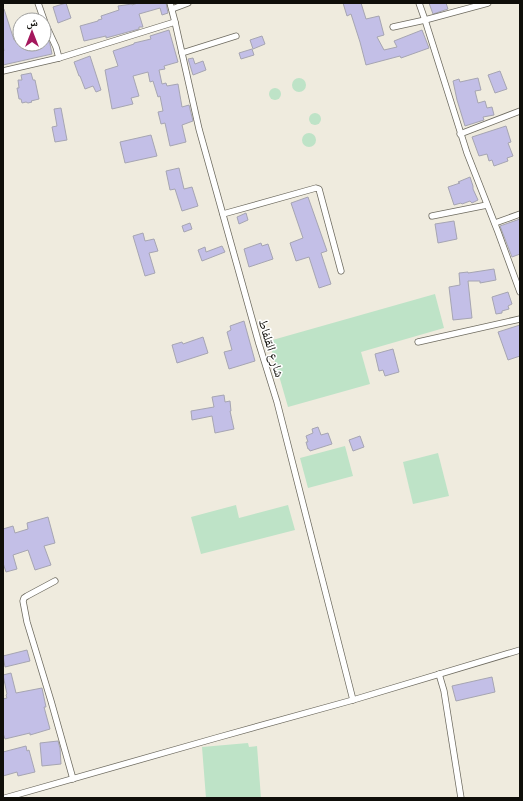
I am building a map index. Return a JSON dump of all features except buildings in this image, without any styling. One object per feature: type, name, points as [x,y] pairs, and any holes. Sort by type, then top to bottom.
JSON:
[{"type":"street","points":[[171,6],[188,3]]},
{"type":"street","points":[[419,3],[460,134],[520,292]]},
{"type":"street","points":[[393,26],[425,20],[488,3]]},
{"type":"street","name":"شارع القلفاط","points":[[171,6],[176,22],[199,129],[259,344],[277,402],[353,700]]},
{"type":"street","points":[[3,71],[60,58],[176,22]]},
{"type":"street","points":[[182,53],[236,36]]},
{"type":"street","points":[[52,38],[60,58]]},
{"type":"street","points":[[460,134],[520,111]]},
{"type":"street","points":[[223,214],[316,188],[319,189],[341,271]]},
{"type":"street","points":[[432,216],[487,205]]},
{"type":"street","points":[[495,223],[520,214]]},
{"type":"street","points":[[418,342],[520,319]]},
{"type":"street","points":[[54,581],[27,596],[23,601],[27,622],[73,779]]},
{"type":"street","points":[[6,798],[353,700],[520,650]]},
{"type":"street","points":[[439,674],[444,691],[461,798]]},
{"type":"green space","points":[[299,78],[304,80],[306,85],[304,90],[299,92],[294,90],[292,85],[294,80]]},
{"type":"green space","points":[[275,88],[279,90],[281,94],[279,98],[275,100],[271,98],[269,94],[271,90]]},
{"type":"green space","points":[[313,113],[317,113],[321,119],[317,125],[313,125],[309,121],[309,117]]},
{"type":"green space","points":[[309,133],[314,135],[316,140],[314,145],[309,147],[304,145],[302,140],[304,135]]},
{"type":"green space","points":[[435,294],[444,328],[361,352],[370,384],[288,407],[269,341]]},
{"type":"green space","points":[[345,446],[353,476],[308,488],[300,458]]},
{"type":"green space","points":[[438,453],[449,496],[413,504],[403,462]]},
{"type":"green space","points":[[236,505],[239,518],[288,505],[295,530],[201,554],[191,517]]},
{"type":"green space","points":[[248,743],[249,747],[257,746],[261,798],[206,798],[202,747]]}]
